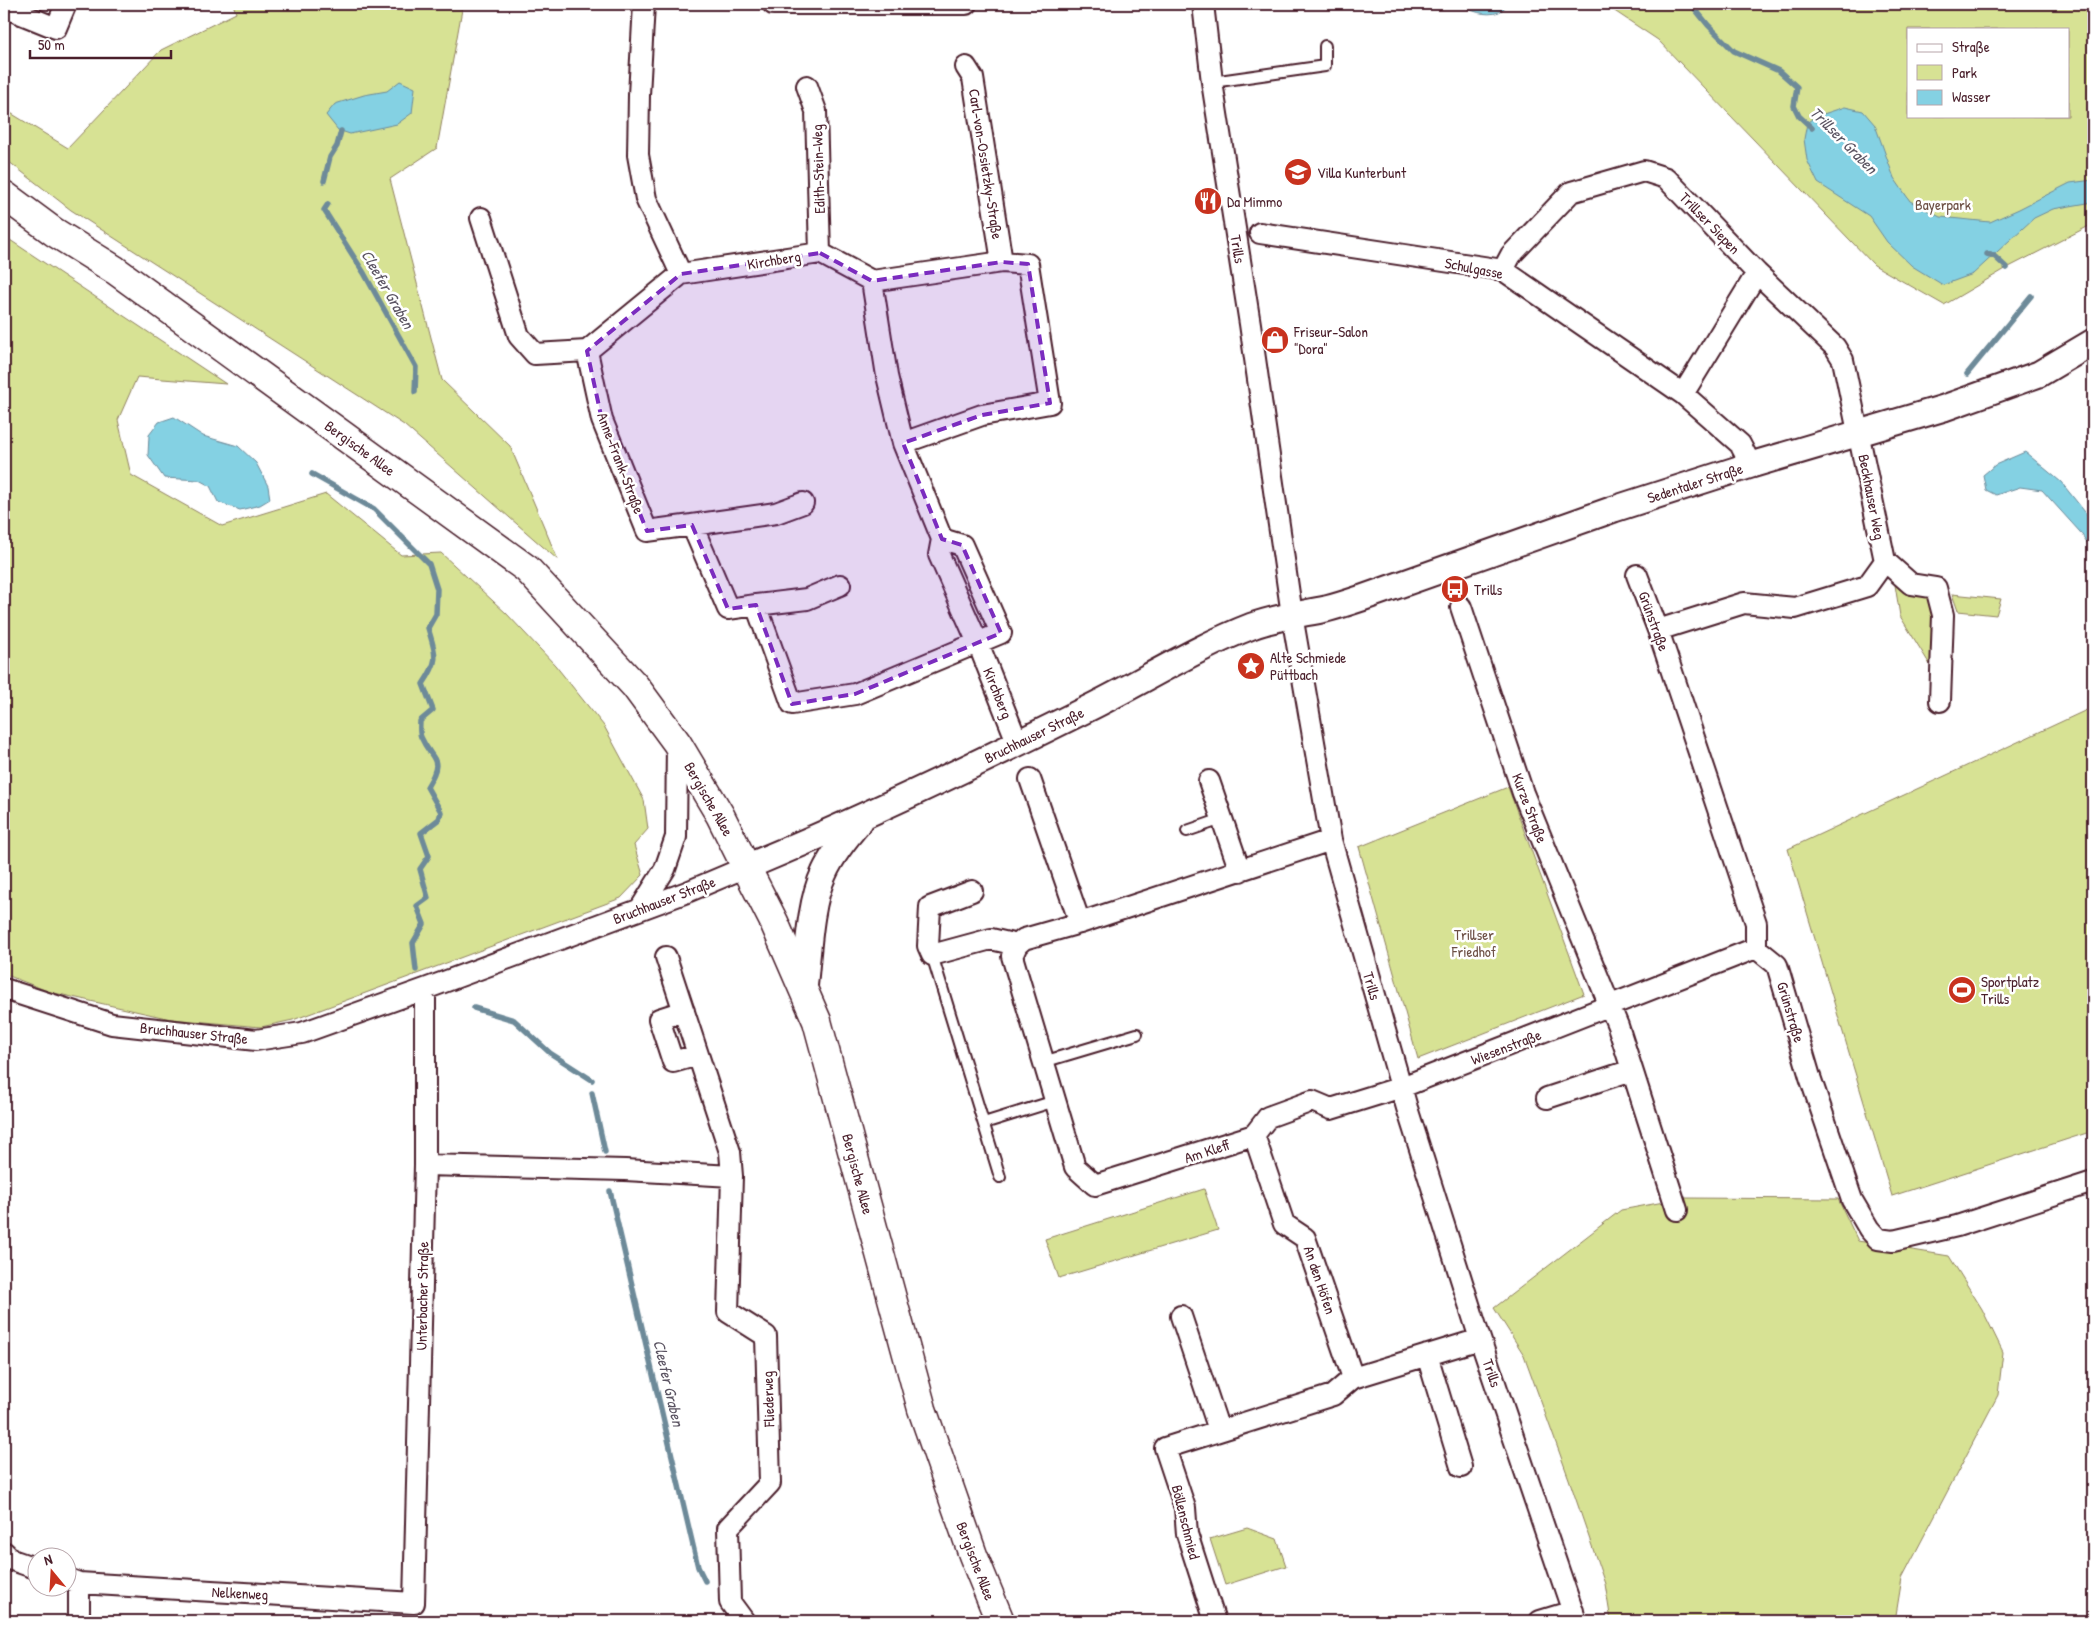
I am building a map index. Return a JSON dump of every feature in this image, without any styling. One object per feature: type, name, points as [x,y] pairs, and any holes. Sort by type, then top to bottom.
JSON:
[{"type":"main road","name":"Bergische Allee","points":[[4,195],[54,232],[115,270],[527,569],[635,686],[676,743],[720,815],[774,922],[817,1021],[922,1409],[973,1555],[1000,1621]]},
{"type":"street","points":[[4,7],[56,28],[66,4]]},
{"type":"street","points":[[481,218],[519,336],[536,354],[587,351],[681,274],[646,199],[638,155],[644,4]]},
{"type":"street","points":[[773,4],[966,4]]},
{"type":"street","name":"Trills","points":[[1203,4],[1212,82],[1250,324],[1292,615],[1331,840],[1402,1088],[1480,1339],[1574,1616]]},
{"type":"street","name":"Carl-von-Ossietzky-Straße","points":[[966,67],[973,78],[1002,262]]},
{"type":"street","name":"Edith-Stein-Weg","points":[[807,86],[816,111],[820,253]]},
{"type":"street","name":"Trillser Siepen","points":[[1503,270],[1511,254],[1571,192],[1644,170],[1666,178],[1757,273],[1835,346],[1843,360],[1859,434]]},
{"type":"street","name":"Schulgasse","points":[[1260,233],[1503,270],[1683,394],[1740,444],[1751,465]]},
{"type":"street","name":"Kirchberg","points":[[681,274],[820,253],[872,281],[887,376],[903,443],[942,539],[939,555],[978,643],[1018,744]]},
{"type":"street","points":[[872,281],[1002,262],[1028,264],[1050,403],[982,415],[903,443]]},
{"type":"street","points":[[1683,394],[1757,273]]},
{"type":"street","name":"Sedentaler Straße","points":[[1292,615],[1333,607],[1362,598],[1614,509],[1751,465],[1944,408],[2039,374],[2093,342]]},
{"type":"street","name":"Anne-Frank-Straße","points":[[587,351],[602,420],[647,531],[776,513],[803,503]]},
{"type":"street","name":"Beckhauser Weg","points":[[1859,434],[1884,561],[1911,584],[1936,588],[1943,614],[1940,701]]},
{"type":"street","points":[[692,525],[728,609],[807,599],[840,585]]},
{"type":"street","name":"Beckhauser Weg","points":[[1658,630],[1744,603],[1795,608],[1867,586],[1884,561]]},
{"type":"street","name":"Grünstraße","points":[[1637,575],[1658,630],[1756,923],[1756,948],[1777,965],[1810,1077],[1852,1200],[1869,1229],[1878,1239],[1893,1241],[1957,1226],[2093,1182]]},
{"type":"street","points":[[756,605],[792,704],[855,694],[978,643]]},
{"type":"street","name":"Kurze Straße","points":[[1460,607],[1523,793],[1610,1006]]},
{"type":"street","name":"Bruchhauser Straße","points":[[4,988],[112,1024],[256,1040],[302,1032],[425,989],[640,909],[746,867],[864,816],[1018,744],[1233,634],[1254,625],[1292,615]]},
{"type":"street","name":"Bergische Allee","points":[[640,909],[665,869],[675,842],[678,805],[676,743]]},
{"type":"street","points":[[1030,779],[1080,923]]},
{"type":"street","points":[[1209,781],[1240,871]]},
{"type":"street","points":[[804,990],[814,909],[823,874],[834,854],[864,816]]},
{"type":"street","points":[[972,890],[930,907],[928,946],[932,956],[991,939],[1017,945],[1024,939],[1080,923],[1331,840]]},
{"type":"street","name":"Am Kleff","points":[[1017,945],[1012,956],[1075,1167],[1095,1185],[1254,1135]]},
{"type":"street","name":"Wiesenstraße","points":[[1402,1088],[1756,948]]},
{"type":"street","name":"Fliederweg","points":[[666,957],[730,1152],[732,1176],[728,1312],[766,1336],[770,1483],[728,1528],[730,1602],[744,1621]]},
{"type":"street","name":"Unterbacher Straße","points":[[414,1603],[425,1165],[425,989]]},
{"type":"street","points":[[1610,1006],[1677,1210]]},
{"type":"street","points":[[684,1011],[659,1019],[670,1054],[673,1062],[698,1055]]},
{"type":"street","points":[[1547,1098],[1632,1070]]},
{"type":"street","points":[[1254,1135],[1268,1117],[1312,1101],[1331,1109],[1402,1088]]},
{"type":"street","name":"An den Höfen","points":[[1254,1135],[1284,1224],[1306,1238],[1353,1378]]},
{"type":"street","points":[[425,1165],[625,1170],[732,1176]]},
{"type":"street","points":[[1181,1316],[1219,1430]]},
{"type":"street","name":"Böllenschmied","points":[[1215,1621],[1187,1534],[1185,1508],[1165,1448],[1333,1395],[1353,1378],[1480,1339]]},
{"type":"street","points":[[1427,1355],[1462,1467]]},
{"type":"street","points":[[4,1552],[12,1560],[28,1565]]},
{"type":"street","name":"Nelkenweg","points":[[78,1581],[414,1603]]},
{"type":"street","points":[[76,1598],[79,1621]]},
{"type":"street","points":[[1540,1621],[1574,1616]]},
{"type":"lane","points":[[1212,82],[1325,66],[1325,46]]},
{"type":"lane","points":[[1187,831],[1222,820]]},
{"type":"lane","points":[[932,956],[1000,1177]]},
{"type":"lane","points":[[1043,1062],[1138,1034]]},
{"type":"lane","points":[[984,1123],[1055,1101]]},
{"type":"highlighted area","points":[[820,253],[872,281],[1002,262],[1028,264],[1050,403],[982,415],[903,443],[942,539],[962,545],[1001,633],[855,694],[792,704],[756,605],[728,609],[692,525],[647,531],[602,420],[587,351],[681,274]]},
{"type":"green space","points":[[233,4],[463,4],[437,148],[390,179],[442,380],[510,446],[558,560],[404,425],[71,210],[4,158],[4,109],[68,148],[161,50],[236,13]]},
{"type":"green space","name":"Bayerpark","points":[[1604,4],[2093,4],[2093,224],[2007,268],[1944,305],[1874,265],[1658,40]]},
{"type":"green space","points":[[4,236],[226,384],[137,377],[118,420],[131,475],[222,526],[326,494],[401,555],[441,553],[506,613],[555,665],[604,726],[644,800],[648,829],[634,845],[643,875],[621,898],[293,1020],[261,1027],[171,1019],[50,992],[4,974]]},
{"type":"green space","points":[[1895,585],[1934,596],[1932,668],[1900,616]]},
{"type":"green space","points":[[1952,594],[2001,599],[1996,615],[1958,611]]},
{"type":"green space","name":"Sportplatz Trills","points":[[2093,707],[2093,1131],[1892,1196],[1788,849]]},
{"type":"green space","name":"Trillser Friedhof","points":[[1508,787],[1584,994],[1418,1059],[1359,847]]},
{"type":"green space","points":[[1204,1189],[1218,1230],[1059,1278],[1045,1239]]},
{"type":"green space","points":[[1685,1198],[1838,1199],[1858,1241],[1949,1256],[1982,1309],[2003,1352],[1998,1395],[1902,1578],[1895,1621],[1611,1621],[1605,1584],[1524,1355],[1494,1308],[1621,1210]]},
{"type":"green space","points":[[1247,1528],[1277,1539],[1286,1566],[1225,1585],[1210,1539]]},
{"type":"water","points":[[1460,4],[1508,4],[1500,11],[1484,14],[1468,9]]},
{"type":"water","points":[[400,81],[415,88],[412,113],[397,124],[350,134],[338,130],[326,115],[335,104],[364,95],[387,91]]},
{"type":"water","points":[[1845,107],[1863,111],[1875,125],[1894,178],[1910,201],[1940,217],[1990,222],[2070,183],[2093,180],[2093,202],[2053,209],[2034,218],[1973,274],[1943,285],[1912,266],[1887,242],[1869,216],[1818,183],[1807,160],[1804,139],[1807,123],[1814,117]]},
{"type":"water","points":[[174,417],[203,436],[238,446],[256,463],[268,486],[270,499],[260,505],[240,510],[218,502],[210,486],[199,480],[164,478],[148,455],[149,435],[159,422]]},
{"type":"water","points":[[2025,452],[2061,482],[2093,522],[2093,551],[2080,532],[2042,490],[2020,487],[1996,495],[1986,490],[1983,475],[1995,465]]},
{"type":"waterway","name":"Trillser Graben","points":[[1691,4],[1708,25],[1734,51],[1779,71],[1797,87],[1794,106],[1799,116],[1812,128]]},
{"type":"waterway","name":"Cleefer Graben","points":[[324,181],[330,157],[337,146],[341,131]]},
{"type":"waterway","name":"Cleefer Graben","points":[[328,204],[324,210],[364,273],[416,367],[415,392]]},
{"type":"waterway","name":"Trillser Graben","points":[[1987,254],[1994,256],[2007,268]]},
{"type":"waterway","name":"Trillser Graben","points":[[1967,374],[2031,296]]},
{"type":"waterway","name":"Cleefer Graben","points":[[312,474],[374,509],[429,564],[437,589],[436,614],[428,628],[435,657],[432,669],[423,684],[433,710],[420,721],[420,734],[435,760],[435,770],[427,787],[441,812],[439,819],[421,833],[429,856],[420,869],[428,898],[417,906],[424,924],[413,943],[416,970]]},
{"type":"waterway","name":"Cleefer Graben","points":[[474,1008],[514,1020],[550,1053],[592,1080]]},
{"type":"waterway","name":"Cleefer Graben","points":[[592,1093],[605,1152]]},
{"type":"waterway","name":"Cleefer Graben","points":[[610,1191],[698,1567],[705,1581]]},
{"type":"place","name":"Villa Kunterbunt","points":[[1298,172]]},
{"type":"place","name":"Da Mimmo","points":[[1208,201]]},
{"type":"place","name":"Friseur-Salon \"Dora\"","points":[[1275,340]]},
{"type":"place","name":"Trills","points":[[1455,589]]},
{"type":"place","name":"Alte Schmiede Püttbach","points":[[1251,666]]},
{"type":"place","name":"Sportplatz Trills","points":[[1962,990]]}]
